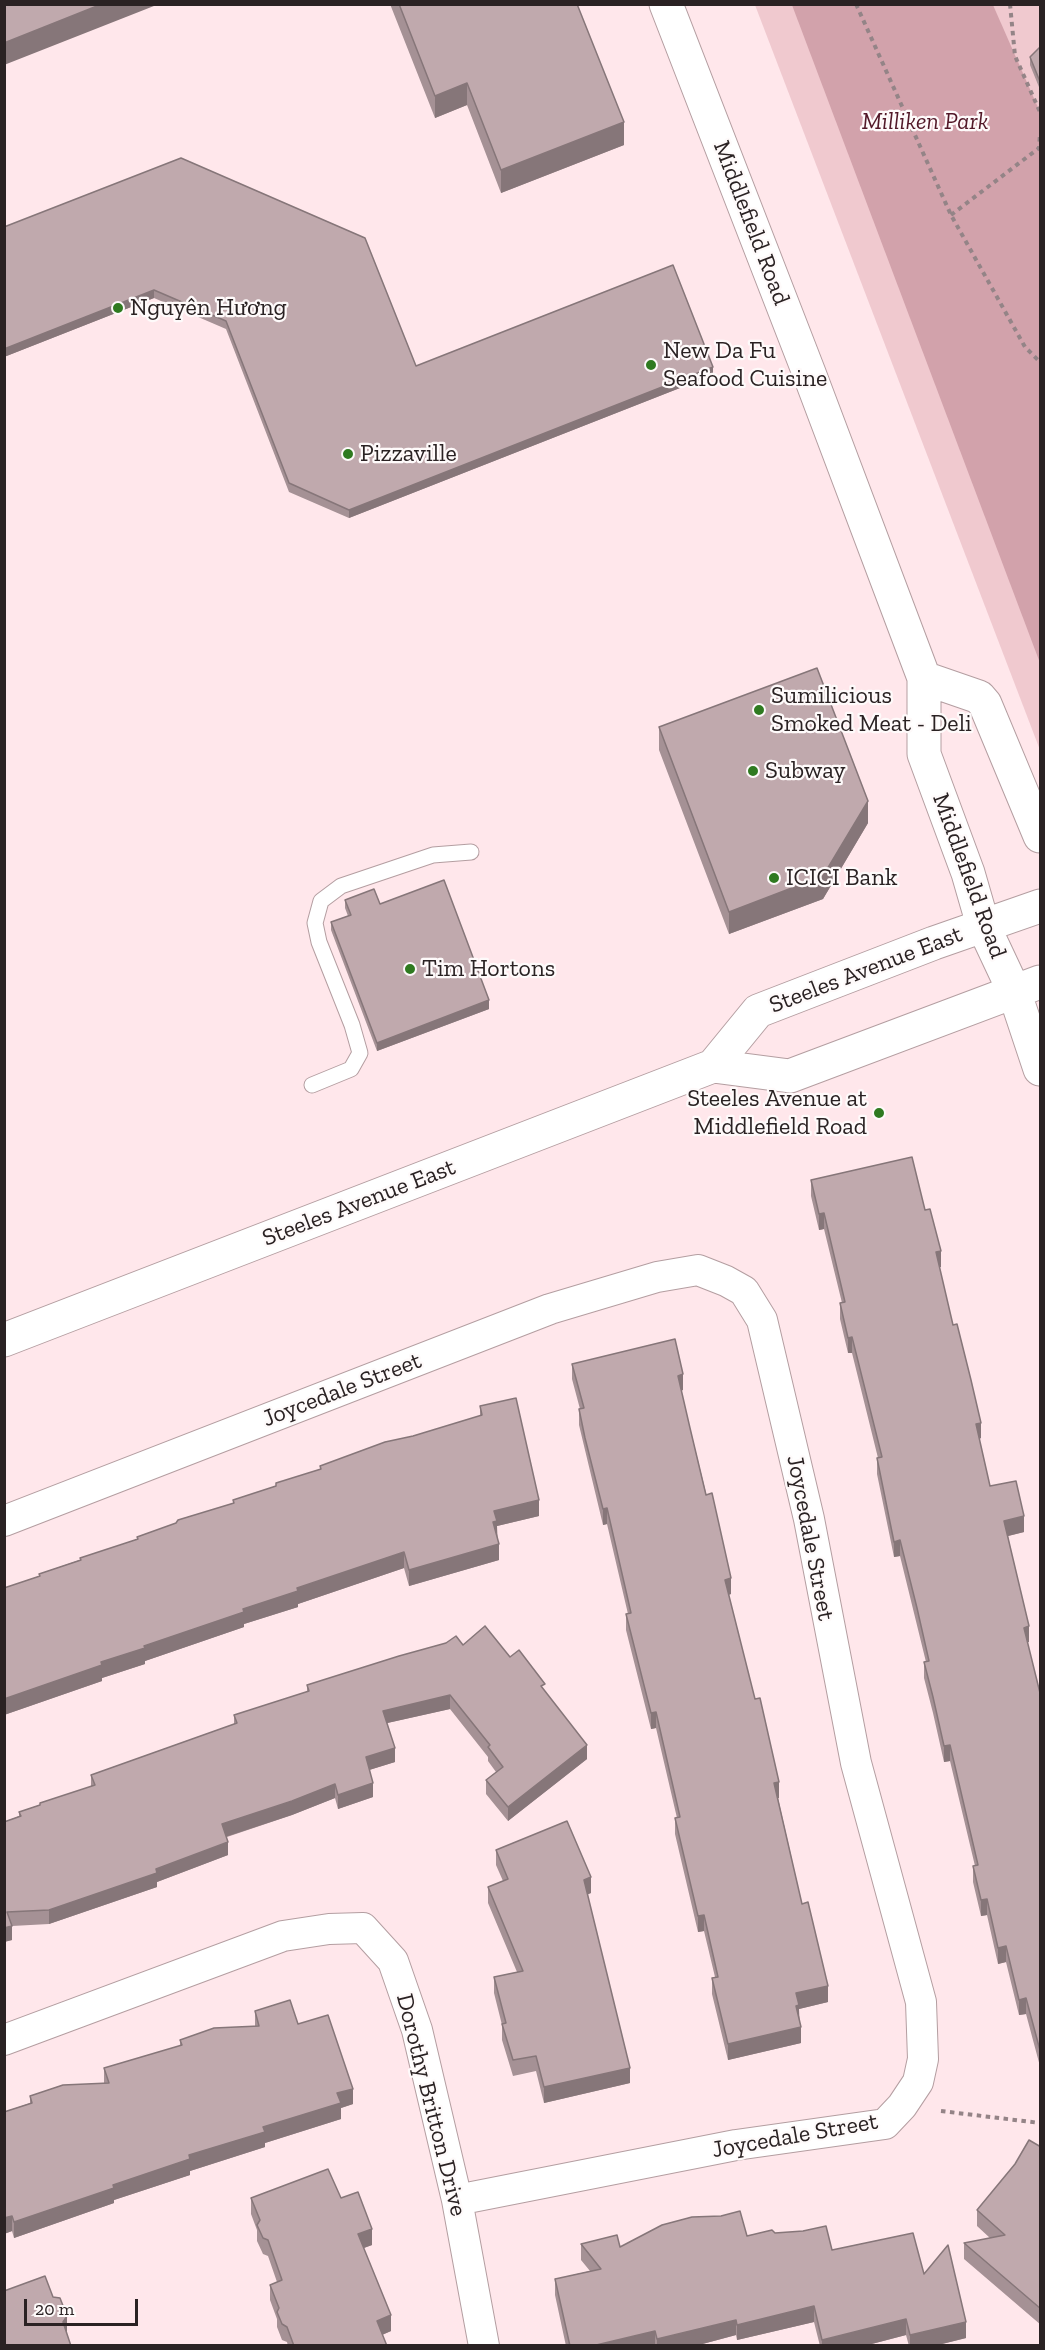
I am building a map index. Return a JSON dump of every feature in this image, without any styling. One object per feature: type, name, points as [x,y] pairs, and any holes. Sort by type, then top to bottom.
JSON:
[{"type":"main road","name":"Middlefield Road","points":[[666,4],[924,678],[924,754],[968,873],[983,925],[1027,987],[1041,1069]]},
{"type":"main road","points":[[924,678],[980,698],[985,704],[1041,836]]},
{"type":"main road","name":"Steeles Avenue East","points":[[713,1066],[758,1011],[983,925],[1041,906]]},
{"type":"main road","name":"Steeles Avenue East","points":[[4,1340],[713,1066],[790,1076],[1027,987]]},
{"type":"street","name":"Joycedale Street","points":[[4,1521],[550,1309],[657,1277],[698,1270],[744,1291],[762,1320],[808,1519],[856,1763],[921,2002],[923,2059],[918,2082],[902,2106],[885,2124],[736,2145],[457,2200]]},
{"type":"street","name":"Dorothy Britton Drive","points":[[4,2040],[283,1936],[329,1929],[363,1928],[393,1962],[417,2030],[457,2200],[484,2346]]},
{"type":"lane","points":[[312,1085],[351,1069],[360,1053],[352,1025],[319,942],[315,923],[321,902],[341,886],[433,855],[471,852]]},
{"type":"path","points":[[856,4],[951,215],[1025,347],[1041,362]]},
{"type":"path","points":[[1010,4],[1016,56],[1041,112]]},
{"type":"path","points":[[951,215],[1039,148],[1041,134]]},
{"type":"path","points":[[902,2106],[1041,2122]]},
{"type":"green space","name":"Milliken Park","points":[[755,5],[1040,5],[1040,750]]},
{"type":"green space","name":"Milliken Park","points":[[792,5],[993,5],[1040,112],[1040,663]]},
{"type":"building","points":[[4,4],[102,4],[4,43]]},
{"type":"building","points":[[399,4],[577,4],[624,122],[501,170],[467,83],[435,96]]},
{"type":"building","points":[[1041,46],[1041,84],[1030,57]]},
{"type":"building","points":[[181,158],[365,238],[416,366],[673,265],[713,367],[349,510],[289,483],[226,321],[154,290],[4,349],[4,227]]},
{"type":"building","points":[[817,668],[868,801],[823,876],[729,912],[659,727]]},
{"type":"building","name":"Tim Hortons","points":[[444,880],[489,1000],[377,1043],[331,922],[351,915],[345,900],[374,889],[380,904]]},
{"type":"building","points":[[912,1157],[925,1210],[930,1209],[941,1251],[936,1252],[953,1325],[957,1324],[981,1423],[976,1424],[990,1486],[1016,1481],[1024,1516],[1004,1521],[1029,1626],[1024,1628],[1041,1697],[1041,2054],[1026,1998],[1019,2000],[1006,1946],[998,1948],[987,1899],[981,1900],[973,1866],[978,1865],[950,1745],[944,1746],[924,1662],[929,1661],[917,1608],[900,1540],[894,1542],[877,1458],[882,1457],[852,1337],[848,1338],[840,1303],[845,1302],[824,1213],[819,1214],[811,1180]]},
{"type":"building","points":[[675,1339],[683,1374],[678,1376],[690,1428],[706,1495],[712,1493],[731,1578],[725,1580],[755,1699],[760,1698],[779,1782],[774,1783],[802,1904],[808,1902],[828,1986],[796,1993],[799,2005],[796,2006],[801,2027],[728,2044],[712,1978],[718,1977],[704,1915],[698,1916],[675,1818],[680,1817],[656,1712],[651,1713],[626,1614],[631,1613],[607,1508],[603,1509],[585,1438],[579,1409],[584,1408],[572,1364]]},
{"type":"building","points":[[516,1398],[539,1500],[494,1511],[497,1521],[493,1522],[499,1544],[409,1570],[404,1552],[297,1588],[298,1591],[243,1609],[244,1612],[144,1646],[145,1648],[101,1662],[102,1665],[4,1699],[4,1588],[81,1560],[80,1558],[138,1539],[137,1537],[176,1523],[178,1520],[234,1503],[233,1500],[321,1469],[320,1466],[385,1442],[482,1415],[480,1406]]},
{"type":"building","points":[[485,1626],[510,1657],[519,1650],[545,1684],[541,1686],[587,1745],[508,1807],[486,1780],[503,1767],[488,1747],[490,1745],[450,1695],[383,1711],[395,1748],[366,1757],[373,1783],[338,1795],[335,1784],[222,1824],[228,1842],[156,1869],[157,1873],[49,1910],[7,1912],[12,1926],[4,1928],[4,1822],[21,1816],[19,1812],[95,1785],[91,1775],[237,1723],[234,1715],[309,1691],[307,1685],[446,1643],[456,1636],[463,1645]]},
{"type":"building","points":[[567,1821],[591,1877],[584,1880],[630,2068],[544,2087],[536,2056],[513,2060],[502,2024],[506,2023],[494,1977],[523,1971],[488,1887],[508,1879],[496,1850]]},
{"type":"building","points":[[290,2000],[298,2024],[328,2015],[353,2089],[337,2093],[341,2103],[263,2127],[265,2132],[189,2155],[190,2159],[113,2185],[114,2188],[14,2222],[12,2216],[4,2218],[4,2112],[32,2103],[30,2096],[63,2085],[109,2083],[104,2068],[182,2045],[180,2040],[214,2028],[259,2026],[255,2011]]},
{"type":"building","points":[[1029,2140],[1041,2147],[1041,2309],[964,2243],[1005,2235],[977,2210],[1015,2164]]},
{"type":"building","points":[[328,2169],[341,2198],[358,2192],[372,2229],[358,2234],[391,2315],[377,2321],[387,2346],[294,2346],[287,2327],[282,2324],[277,2312],[279,2308],[270,2285],[282,2280],[268,2240],[263,2238],[257,2225],[260,2220],[251,2198]]},
{"type":"building","points":[[740,2211],[747,2236],[772,2230],[775,2233],[803,2231],[826,2226],[832,2250],[913,2233],[924,2274],[948,2245],[966,2322],[910,2335],[906,2319],[822,2340],[814,2306],[737,2325],[736,2320],[657,2339],[655,2331],[592,2346],[570,2346],[555,2279],[601,2269],[581,2244],[617,2235],[620,2247],[662,2225],[692,2217],[721,2216]]},
{"type":"building","points":[[45,2276],[53,2297],[60,2298],[67,2316],[63,2322],[71,2346],[4,2346],[4,2291]]},
{"type":"place","name":"Nguyên Hương","points":[[118,308]]},
{"type":"place","name":"New Da Fu Seafood Cuisine","points":[[651,365]]},
{"type":"place","name":"Pizzaville","points":[[348,454]]},
{"type":"place","name":"Sumilicious Smoked Meat - Deli","points":[[759,710]]},
{"type":"place","name":"Subway","points":[[753,771]]},
{"type":"place","name":"ICICI Bank","points":[[774,878]]},
{"type":"place","name":"Tim Hortons","points":[[410,969]]},
{"type":"place","name":"Steeles Avenue at Middlefield Road","points":[[879,1113]]}]
